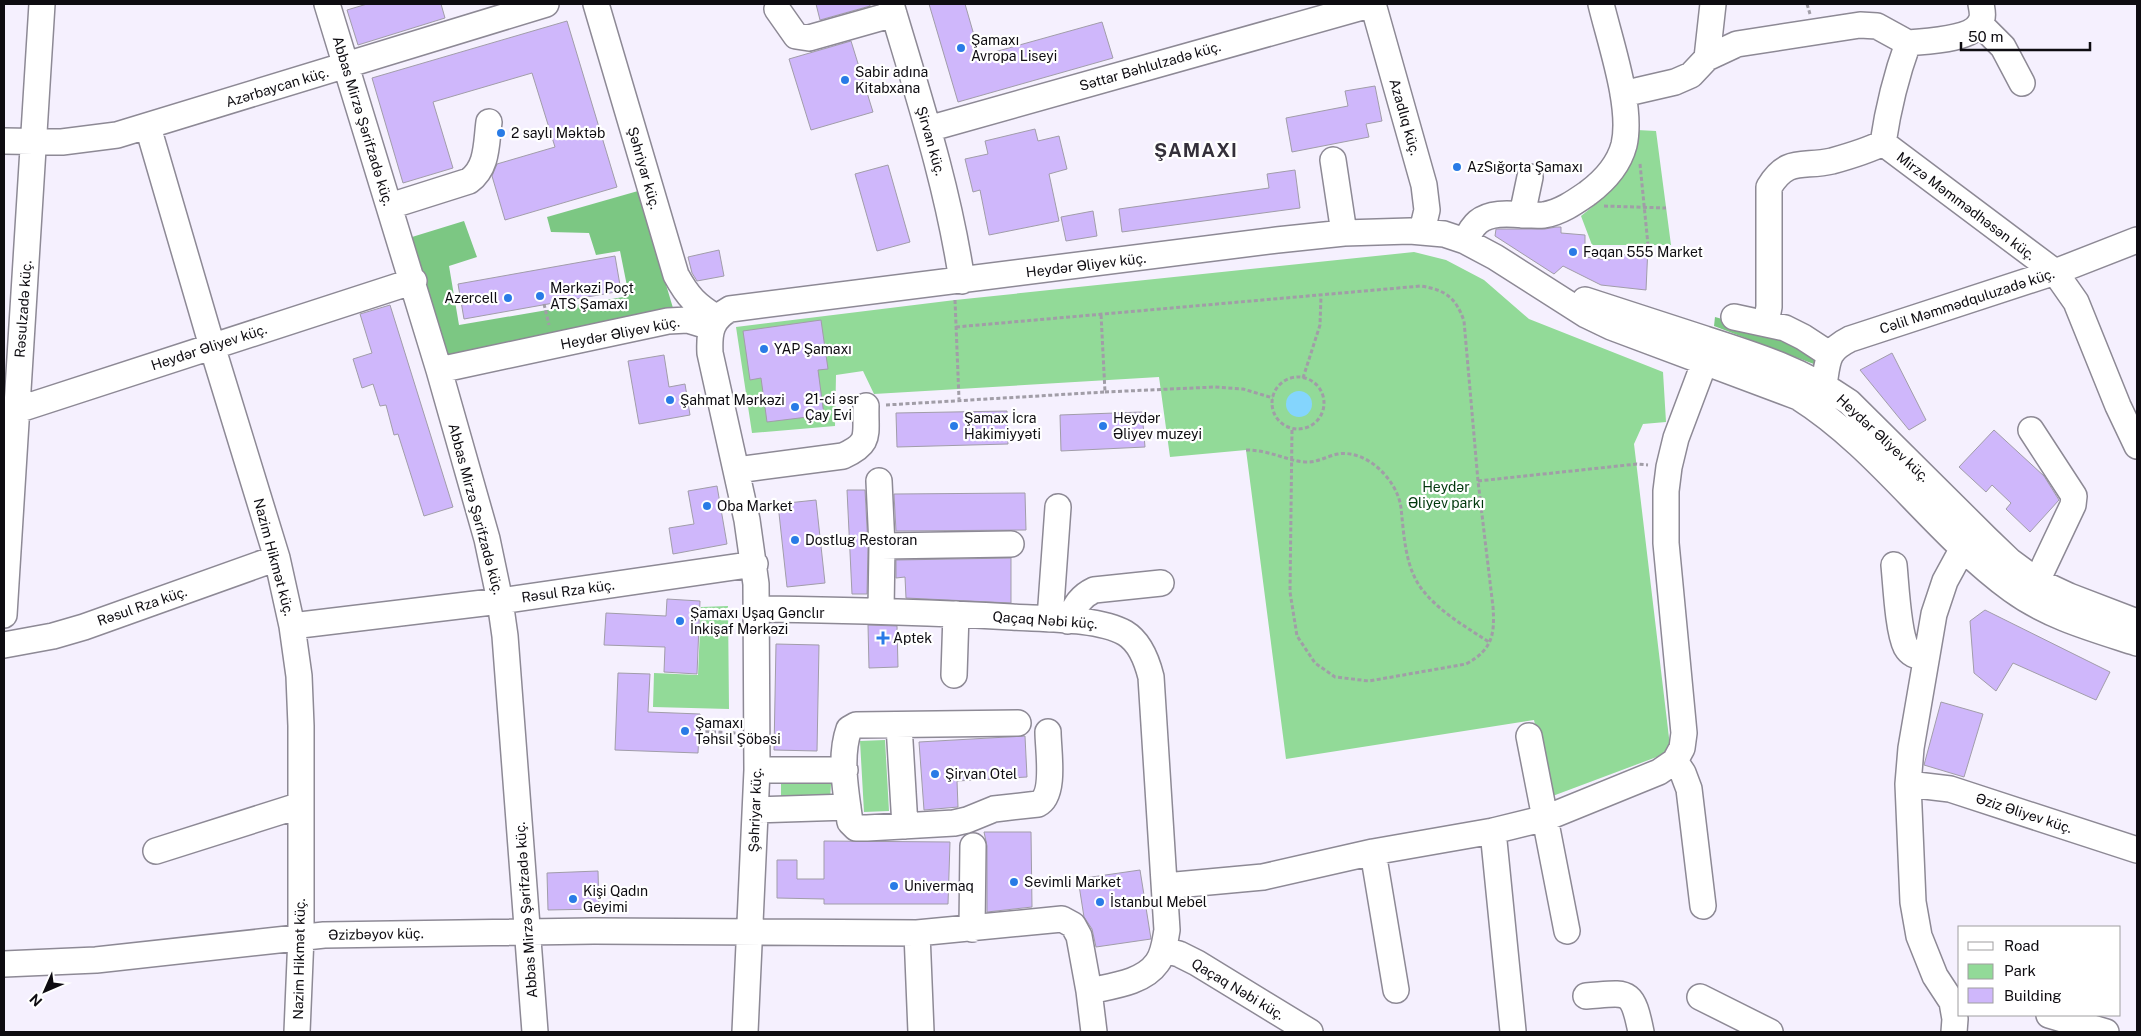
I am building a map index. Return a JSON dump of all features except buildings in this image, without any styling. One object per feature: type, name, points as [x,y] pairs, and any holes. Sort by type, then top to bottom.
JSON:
[{"type":"street","name":"Rəsulzadə küç.","points":[[4,615],[10,411],[33,143],[42,4]]},
{"type":"street","name":"Abbas Mirzə Şərifzadə küç.","points":[[327,4],[414,281],[487,539],[500,602],[505,636],[535,1032]]},
{"type":"street","name":"Azərbaycan küç.","points":[[4,141],[33,143],[94,139],[148,126],[546,4]]},
{"type":"street","name":"Şəhriyar küç.","points":[[596,4],[676,275],[686,293],[714,323],[710,353],[737,470],[754,564],[757,609],[757,770],[745,1032]]},
{"type":"street","name":"Səttar Bəhlulzadə küç.","points":[[928,129],[1373,4]]},
{"type":"street","name":"Azadlıq küç.","points":[[1373,4],[1424,184],[1427,210],[1422,232]]},
{"type":"street","points":[[1465,241],[1478,222],[1486,218],[1500,214],[1545,214],[1564,208],[1594,188],[1608,174],[1617,161],[1624,145],[1626,122],[1623,94],[1601,4]]},
{"type":"street","points":[[1707,58],[1713,4]]},
{"type":"street","points":[[777,9],[796,36],[809,38],[892,9]]},
{"type":"street","name":"Şirvan küç.","points":[[892,9],[928,129],[953,224],[958,281]]},
{"type":"street","points":[[1623,94],[1691,75],[1707,58],[1737,44],[1860,25],[1877,26],[1908,43],[1970,33],[1981,14],[2003,47],[2022,83]]},
{"type":"street","name":"Mirzə Məmmədhəsən küç.","points":[[1908,43],[1887,115],[1883,143],[2055,272],[2076,302],[2118,406],[2137,446]]},
{"type":"street","points":[[390,206],[469,181],[478,175],[483,166],[489,122]]},
{"type":"street","name":"Nazim Hikmət küç.","points":[[148,126],[212,346],[277,558],[292,626],[299,676],[301,805],[301,936],[297,1032]]},
{"type":"street","points":[[1766,323],[1769,307],[1769,187],[1777,174],[1792,166],[1830,162],[1863,152],[1883,143]]},
{"type":"street","points":[[1333,160],[1344,234]]},
{"type":"street","points":[[1522,215],[1530,177]]},
{"type":"street","name":"Heydər Əliyev küç.","points":[[439,370],[668,321],[688,320],[714,323],[730,309],[747,306],[1277,240],[1344,234],[1422,232],[1444,234],[1465,241],[1495,257],[1542,287],[1764,358],[1797,371],[1824,385],[1854,408],[2010,561],[2037,581],[2068,596],[2137,622]]},
{"type":"street","name":"Cəlil Məmmədquluzadə küç.","points":[[1829,354],[1838,345],[1850,339],[2055,272],[2137,240]]},
{"type":"street","name":"Heydər Əliyev küç.","points":[[10,411],[414,281]]},
{"type":"street","points":[[1542,287],[1586,315],[1611,327],[1798,396],[1819,410],[1847,434],[1963,548],[2012,590],[2037,606],[2075,623],[2137,643]]},
{"type":"street","points":[[1734,317],[1784,328],[1804,337],[1829,354],[1824,385]]},
{"type":"street","points":[[1165,886],[1263,876],[1374,852],[1493,831],[1546,818],[1658,772],[1675,761],[1682,748],[1684,733],[1665,518],[1669,467],[1676,438],[1705,361]]},
{"type":"street","points":[[737,470],[843,456],[859,449],[865,439],[866,406]]},
{"type":"street","points":[[2031,430],[2074,496],[2073,505],[2037,581]]},
{"type":"street","points":[[879,481],[882,546],[881,610]]},
{"type":"street","points":[[1058,506],[1059,620]]},
{"type":"street","points":[[882,546],[1011,544]]},
{"type":"street","points":[[1954,1032],[1956,1002],[1935,976],[1919,936],[1913,902],[1908,784],[1911,748],[1934,614],[1945,581],[1963,548]]},
{"type":"street","name":"Rəsul Rza küç.","points":[[4,644],[53,636],[277,558]]},
{"type":"street","name":"Rəsul Rza küç.","points":[[292,626],[500,602],[754,564]]},
{"type":"street","points":[[1894,565],[1906,648],[1914,656],[1926,658]]},
{"type":"street","points":[[1059,620],[1084,594],[1094,590],[1161,583]]},
{"type":"street","name":"Qaçaq Nəbi küç.","points":[[757,609],[881,610],[1059,620],[1108,625],[1126,634],[1138,645],[1147,660],[1151,677],[1167,930],[1164,950],[1157,964],[1145,974],[1125,983],[1089,991]]},
{"type":"street","points":[[954,675],[956,614]]},
{"type":"street","points":[[1018,723],[856,725],[849,729],[846,738],[845,770],[850,822],[856,828],[954,823],[994,809],[1038,804],[1044,801],[1049,791],[1048,732]]},
{"type":"street","points":[[899,725],[905,826]]},
{"type":"street","points":[[1529,736],[1567,931]]},
{"type":"street","points":[[1675,761],[1683,773],[1689,789],[1703,906]]},
{"type":"street","points":[[757,770],[845,770]]},
{"type":"street","name":"Əziz Əliyev küç.","points":[[1908,784],[1950,789],[2137,850]]},
{"type":"street","points":[[156,851],[301,805]]},
{"type":"street","points":[[756,810],[848,807]]},
{"type":"street","points":[[1493,831],[1513,1031]]},
{"type":"street","points":[[972,929],[973,846]]},
{"type":"street","points":[[1374,852],[1396,990]]},
{"type":"street","name":"Əzizbəyov küç.","points":[[4,964],[96,960],[301,936],[378,933],[917,933],[1062,919],[1073,925],[1079,936],[1089,991]]},
{"type":"street","points":[[917,933],[920,1032]]},
{"type":"street","name":"Qaçaq Nəbi küç.","points":[[1164,950],[1179,954],[1197,963],[1310,1032]]},
{"type":"street","points":[[1089,991],[1094,1032]]},
{"type":"street","points":[[1586,996],[1620,994],[1629,997],[1636,1006],[1641,1032]]},
{"type":"street","points":[[1700,997],[1770,1032]]},
{"type":"street","points":[[2052,1016],[2106,1032]]},
{"type":"path","points":[[1639,159],[1648,245]]},
{"type":"path","points":[[1602,206],[1666,208]]},
{"type":"path","points":[[958,281],[956,327],[958,399]]},
{"type":"path","points":[[956,327],[1421,286],[1436,288],[1450,296],[1459,307],[1464,321],[1478,481],[1495,628],[1489,642],[1479,657],[1466,664],[1369,681],[1335,678],[1314,663],[1297,636],[1290,592],[1292,429]]},
{"type":"path","points":[[1303,378],[1320,325],[1321,296]]},
{"type":"path","points":[[1101,314],[1105,392]]},
{"type":"path","points":[[1293,378],[1303,378],[1313,382],[1320,390],[1323,399],[1323,409],[1319,418],[1312,425],[1302,429],[1292,429],[1283,425],[1276,417],[1272,408],[1272,398],[1284,382],[1293,378]]},
{"type":"path","points":[[866,406],[958,399],[1215,387],[1243,389],[1272,398]]},
{"type":"path","points":[[1246,450],[1263,450],[1306,462],[1320,461],[1339,454],[1358,455],[1374,465],[1390,481],[1400,498],[1411,570],[1421,589],[1442,609],[1489,642]]},
{"type":"path","points":[[1478,481],[1637,464],[1669,467]]},
{"type":"path","points":[[699,731],[757,733]]},
{"type":"green space","points":[[1637,130],[1656,131],[1671,245],[1592,245],[1581,216],[1612,189],[1619,180],[1630,159]]},
{"type":"green space","points":[[638,191],[673,308],[447,357],[412,237],[464,221],[477,257],[449,266],[459,325],[629,296],[620,251],[596,255],[589,233],[551,232],[547,217]]},
{"type":"green space","name":"Heydər Əliyev parkı","points":[[1414,252],[1446,260],[1484,280],[1529,319],[1663,372],[1666,422],[1643,424],[1634,444],[1670,746],[1662,755],[1550,797],[1534,720],[1286,759],[1246,450],[1170,457],[1159,377],[874,394],[863,371],[836,375],[835,426],[752,433],[736,327],[955,300]]},
{"type":"green space","points":[[1715,317],[1787,337],[1822,355],[1819,366],[1714,326]]},
{"type":"green space","points":[[728,606],[729,709],[653,707],[654,673],[698,675],[701,607]]},
{"type":"green space","points":[[885,740],[889,811],[864,812],[860,741]]},
{"type":"green space","points":[[781,782],[831,784],[830,800],[781,798]]},
{"type":"water","points":[[1299,391],[1308,395],[1312,404],[1308,413],[1299,417],[1290,413],[1286,404],[1290,395]]},
{"type":"place","name":"Şamaxı Avropa Liseyi","points":[[961,48]]},
{"type":"place","name":"Sabir adına Kitabxana","points":[[845,80]]},
{"type":"place","name":"2 saylı Məktəb","points":[[501,133]]},
{"type":"place","name":"AzSığorta Şamaxı","points":[[1457,167]]},
{"type":"place","name":"Fəqan 555 Market","points":[[1573,252]]},
{"type":"place","name":"Mərkəzi Poçt ATS Şamaxı","points":[[540,296]]},
{"type":"place","name":"Azercell","points":[[508,298]]},
{"type":"place","name":"YAP Şamaxı","points":[[764,349]]},
{"type":"place","name":"Şahmat Mərkəzi","points":[[670,400]]},
{"type":"place","name":"21-ci əsr Çay Evi","points":[[795,407]]},
{"type":"place","name":"Şamax İcra Hakimiyyəti","points":[[954,426]]},
{"type":"place","name":"Heydər Əliyev muzeyi","points":[[1103,426]]},
{"type":"place","name":"Oba Market","points":[[707,506]]},
{"type":"place","name":"Dostlug Restoran","points":[[795,540]]},
{"type":"place","name":"Şamaxı Uşaq Gənclır İnkişaf Mərkəzi","points":[[680,621]]},
{"type":"place","name":"Aptek","points":[[883,638]]},
{"type":"place","name":"Şamaxı Təhsil Şöbəsi","points":[[685,731]]},
{"type":"place","name":"Şirvan Otel","points":[[935,774]]},
{"type":"place","name":"Sevimli Market","points":[[1014,882]]},
{"type":"place","name":"Univermaq","points":[[894,886]]},
{"type":"place","name":"Kişi Qadın Geyimi","points":[[573,899]]},
{"type":"place","name":"İstanbul Mebel","points":[[1100,902]]},
{"type":"district","name":"ŞAMAXI","points":[[1196,150]]}]
